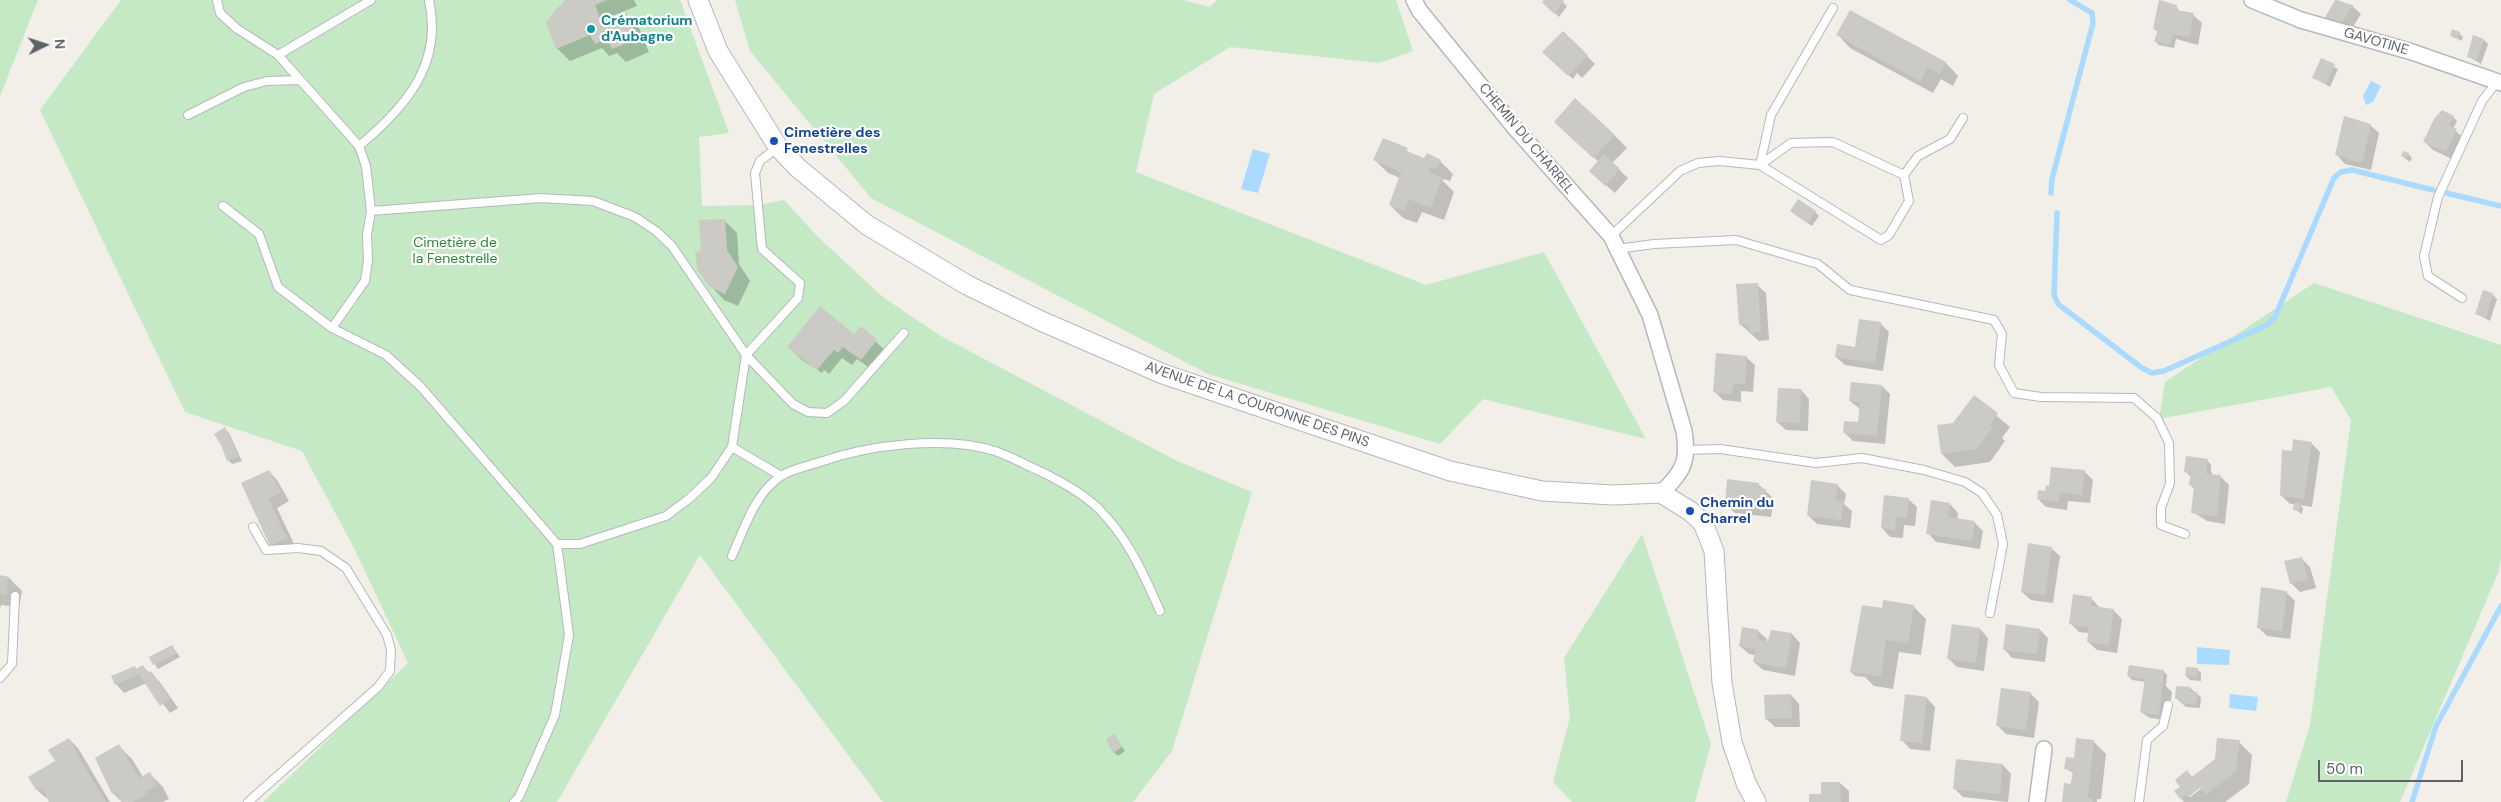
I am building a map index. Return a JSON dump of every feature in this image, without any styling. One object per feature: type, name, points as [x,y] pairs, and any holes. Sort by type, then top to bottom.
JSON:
[{"type":"street","name":"AVENUE DE LA COURONNE DES PINS","points":[[698,0],[718,51],[778,147],[798,168],[868,225],[934,266],[1041,321],[1163,374],[1450,471],[1542,491],[1613,495],[1661,493]]},
{"type":"street","name":"CHEMIN DU CHARREL","points":[[1414,0],[1419,10],[1516,128],[1614,243],[1650,314],[1682,423],[1687,450],[1682,470],[1661,493]]},
{"type":"street","name":"GAVOTINE","points":[[2252,0],[2301,20],[2412,52],[2499,82]]},
{"type":"street","points":[[1661,493],[1676,500],[1703,523],[1712,545],[1717,574],[1722,683],[1732,742],[1756,802]]},
{"type":"street","points":[[2038,802],[2044,749]]},
{"type":"lane","points":[[217,0],[220,13],[236,28],[278,55],[359,146],[366,166],[371,211],[367,234],[368,260],[365,281],[332,328]]},
{"type":"lane","points":[[278,55],[371,0]]},
{"type":"lane","points":[[359,146],[397,111],[417,84],[431,46],[434,23],[429,0]]},
{"type":"lane","points":[[1760,165],[1771,115],[1833,8]]},
{"type":"lane","points":[[188,115],[244,87],[267,81],[300,80]]},
{"type":"lane","points":[[2462,298],[2428,276],[2424,256],[2438,197],[2447,174],[2482,101],[2499,82]]},
{"type":"lane","points":[[1614,243],[1680,172],[1698,163],[1719,160],[1760,165],[1881,240],[1889,235],[1909,201],[1904,175],[1918,156],[1950,139],[1963,118]]},
{"type":"lane","points":[[1760,165],[1791,143],[1833,142],[1904,175]]},
{"type":"lane","points":[[557,544],[580,544],[666,516],[697,492],[711,478],[732,447],[746,355],[798,298],[800,283],[762,249],[756,173],[760,161],[778,147]]},
{"type":"lane","points":[[371,211],[541,198],[593,201],[614,208],[656,231],[672,246],[746,355],[793,404],[808,412],[827,413],[844,401],[904,333]]},
{"type":"lane","points":[[223,206],[258,234],[278,287],[332,328],[386,355],[421,387],[557,544],[569,635],[555,715],[519,797],[514,802]]},
{"type":"lane","points":[[1614,243],[1654,244],[1736,240],[1818,264],[1850,290],[1994,320],[2002,334],[1999,365],[2014,392],[2041,396],[2134,398],[2157,418],[2169,444],[2170,482],[2161,508],[2161,525],[2185,534]]},
{"type":"lane","points":[[732,556],[749,516],[762,495],[781,476],[854,451],[905,443],[964,445],[995,451],[1060,481],[1097,508],[1128,545],[1140,564],[1160,611]]},
{"type":"lane","points":[[732,447],[781,476]]},
{"type":"lane","points":[[1687,450],[1720,449],[1816,463],[1862,458],[1924,470],[1965,482],[1982,494],[1997,515],[2002,544],[1990,613]]},
{"type":"lane","points":[[248,802],[378,687],[390,671],[391,650],[387,635],[346,568],[321,551],[298,548],[266,550],[253,527]]},
{"type":"lane","points":[[0,678],[12,664],[15,596]]},
{"type":"lane","points":[[2139,802],[2147,740],[2163,726],[2168,705]]},
{"type":"green space","points":[[0,0],[38,0],[0,96]]},
{"type":"green space","name":"Cimetière de la Fenestrelle","points":[[121,0],[680,0],[729,133],[699,137],[702,206],[758,205],[784,200],[818,237],[883,297],[939,335],[1177,461],[1252,492],[1172,751],[1133,802],[883,802],[700,555],[557,802],[263,802],[408,663],[355,550],[302,451],[185,412],[40,110]]},
{"type":"green space","points":[[735,0],[1183,0],[1210,7],[1217,0],[1396,0],[1413,51],[1379,63],[1230,47],[1154,94],[1136,172],[1426,285],[1544,252],[1646,439],[1483,399],[1440,444],[1208,374],[871,198],[750,51]]},
{"type":"green space","points":[[2314,283],[2501,345],[2501,560],[2498,573],[2400,802],[2286,802],[2310,725],[2351,420],[2331,387],[2159,419],[2165,382]]},
{"type":"green space","points":[[1642,534],[1711,744],[1695,802],[1572,802],[1553,782],[1570,717],[1564,658]]},
{"type":"water","points":[[2371,81],[2381,86],[2373,102],[2366,105],[2363,96]]},
{"type":"water","points":[[1253,149],[1270,154],[1258,193],[1241,189]]},
{"type":"water","points":[[2197,647],[2230,650],[2229,665],[2197,664]]},
{"type":"water","points":[[2230,694],[2258,697],[2256,711],[2229,708]]},
{"type":"building","name":"Crématorium d'Aubagne","points":[[565,0],[607,0],[595,5],[602,23],[627,13],[637,39],[612,49],[607,39],[595,44],[590,35],[556,49],[546,22]]},
{"type":"building","points":[[1544,0],[1564,1],[1554,14],[1542,2]]},
{"type":"building","points":[[2159,0],[2177,5],[2176,10],[2194,13],[2189,37],[2173,34],[2170,45],[2154,41],[2158,29],[2153,29]]},
{"type":"building","points":[[2335,0],[2353,5],[2339,28],[2323,21]]},
{"type":"building","points":[[1850,10],[1946,62],[1940,74],[1928,67],[1920,81],[1836,35]]},
{"type":"building","points":[[2452,29],[2460,32],[2458,38],[2450,36]]},
{"type":"building","points":[[1563,31],[1588,55],[1568,76],[1542,52]]},
{"type":"building","points":[[2473,35],[2484,39],[2477,60],[2467,57]]},
{"type":"building","points":[[2321,58],[2335,64],[2326,84],[2312,78]]},
{"type":"building","points":[[1575,98],[1615,135],[1593,158],[1554,122]]},
{"type":"building","points":[[2442,110],[2454,116],[2449,125],[2457,129],[2446,152],[2423,142],[2434,119]]},
{"type":"building","points":[[2344,116],[2371,124],[2362,163],[2335,155]]},
{"type":"building","points":[[1383,138],[1408,148],[1406,151],[1424,158],[1427,153],[1441,160],[1437,169],[1430,167],[1429,172],[1442,178],[1431,208],[1409,199],[1404,211],[1389,205],[1401,172],[1373,160]]},
{"type":"building","points":[[2403,151],[2409,153],[2406,159],[2401,156]]},
{"type":"building","points":[[1604,154],[1620,169],[1605,186],[1589,171]]},
{"type":"building","points":[[1798,199],[1816,211],[1807,223],[1790,211]]},
{"type":"building","points":[[725,219],[727,250],[738,267],[725,294],[710,287],[698,271],[695,252],[701,251],[699,220]]},
{"type":"building","points":[[1758,283],[1761,332],[1749,333],[1748,324],[1739,325],[1736,284]]},
{"type":"building","points":[[2483,290],[2493,293],[2486,318],[2475,314]]},
{"type":"building","points":[[820,306],[854,334],[861,326],[877,340],[861,360],[843,347],[838,353],[834,350],[817,370],[787,347]]},
{"type":"building","points":[[1859,319],[1881,322],[1875,363],[1835,357],[1837,344],[1855,347]]},
{"type":"building","points":[[1716,353],[1747,356],[1745,384],[1733,383],[1732,394],[1713,392]]},
{"type":"building","points":[[1851,382],[1882,385],[1877,436],[1843,433],[1844,421],[1858,422],[1860,402],[1849,401]]},
{"type":"building","points":[[1778,388],[1801,389],[1800,423],[1776,422]]},
{"type":"building","points":[[1974,395],[1998,413],[1990,425],[1993,427],[1977,449],[1941,454],[1937,425],[1953,423]]},
{"type":"building","points":[[225,427],[239,457],[227,461],[221,445],[214,434]]},
{"type":"building","points":[[2293,439],[2312,442],[2304,499],[2280,496],[2282,450],[2292,451]]},
{"type":"building","points":[[2186,456],[2208,459],[2206,474],[2221,475],[2217,516],[2191,513],[2194,486],[2189,485],[2191,473],[2184,472]]},
{"type":"building","points":[[2051,467],[2085,470],[2082,495],[2060,493],[2059,502],[2037,499],[2038,490],[2045,491],[2046,485],[2049,486]]},
{"type":"building","points":[[269,470],[281,492],[269,499],[287,538],[270,546],[241,483]]},
{"type":"building","points":[[1727,479],[1759,483],[1758,488],[1766,489],[1763,510],[1725,505]]},
{"type":"building","points":[[1811,480],[1838,484],[1836,500],[1844,501],[1841,520],[1807,516]]},
{"type":"building","points":[[1884,495],[1909,498],[1907,518],[1896,517],[1895,530],[1881,528]]},
{"type":"building","points":[[1931,500],[1950,503],[1948,517],[1975,521],[1972,541],[1926,534]]},
{"type":"building","points":[[2294,503],[2300,503],[2299,511],[2293,510]]},
{"type":"building","points":[[2028,543],[2052,547],[2045,595],[2021,592]]},
{"type":"building","points":[[2302,557],[2308,580],[2290,584],[2284,561]]},
{"type":"building","points":[[0,575],[9,577],[6,595],[0,594]]},
{"type":"building","points":[[2261,587],[2287,591],[2282,631],[2257,628]]},
{"type":"building","points":[[2073,594],[2092,597],[2091,606],[2114,609],[2109,645],[2087,642],[2089,627],[2069,624]]},
{"type":"building","points":[[1883,600],[1914,605],[1908,643],[1886,640],[1881,676],[1850,672],[1862,605],[1882,608]]},
{"type":"building","points":[[1952,624],[1980,628],[1976,663],[1947,659]]},
{"type":"building","points":[[2006,624],[2040,629],[2037,654],[2003,650]]},
{"type":"building","points":[[1742,627],[1759,630],[1757,639],[1768,641],[1771,630],[1792,633],[1786,668],[1753,662],[1755,649],[1739,646]]},
{"type":"building","points":[[172,645],[177,653],[153,665],[149,657]]},
{"type":"building","points":[[143,665],[148,673],[151,671],[170,699],[160,706],[139,674],[115,685],[111,676],[135,666],[136,669]]},
{"type":"building","points":[[2129,665],[2164,670],[2159,715],[2140,712],[2145,679],[2127,676]]},
{"type":"building","points":[[2186,667],[2198,668],[2197,677],[2185,676]]},
{"type":"building","points":[[2176,686],[2190,687],[2190,691],[2197,692],[2196,705],[2180,703],[2181,699],[2175,699]]},
{"type":"building","points":[[2001,688],[2031,692],[2026,730],[1996,726]]},
{"type":"building","points":[[1791,694],[1792,718],[1765,719],[1764,695]]},
{"type":"building","points":[[1905,694],[1927,697],[1922,743],[1900,741]]},
{"type":"building","points":[[1115,734],[1122,747],[1113,753],[1106,739]]},
{"type":"building","points":[[69,738],[106,802],[49,802],[42,788],[36,790],[28,777],[55,761],[48,750]]},
{"type":"building","points":[[2076,738],[2094,740],[2088,797],[2093,799],[2092,802],[2062,802],[2064,783],[2071,784],[2073,770],[2064,769],[2066,757],[2074,758]]},
{"type":"building","points":[[2217,738],[2240,740],[2236,771],[2206,795],[2200,788],[2188,797],[2186,795],[2180,799],[2174,791],[2180,787],[2175,780],[2187,770],[2192,777],[2215,759]]},
{"type":"building","points":[[119,744],[139,778],[150,772],[157,785],[146,791],[148,794],[133,802],[122,802],[116,792],[112,794],[95,758]]},
{"type":"building","points":[[1956,759],[2003,764],[2000,794],[1953,789]]},
{"type":"building","points":[[1821,782],[1840,782],[1841,802],[1809,802],[1809,794],[1821,794]]},
{"type":"waterway","points":[[2051,193],[2052,179],[2093,23],[2092,13],[2070,0]]},
{"type":"waterway","points":[[2057,213],[2054,295],[2058,304],[2142,368],[2152,373],[2164,371],[2267,325],[2275,317],[2334,178],[2341,172],[2352,170],[2433,190]]},
{"type":"waterway","points":[[2446,193],[2501,206]]},
{"type":"waterway","points":[[2412,802],[2436,726],[2501,606]]},
{"type":"place","name":"Crématorium d'Aubagne","points":[[591,29]]},
{"type":"place","name":"Cimetière des Fenestrelles","points":[[774,141]]},
{"type":"place","name":"Chemin du Charrel","points":[[1690,511]]}]
